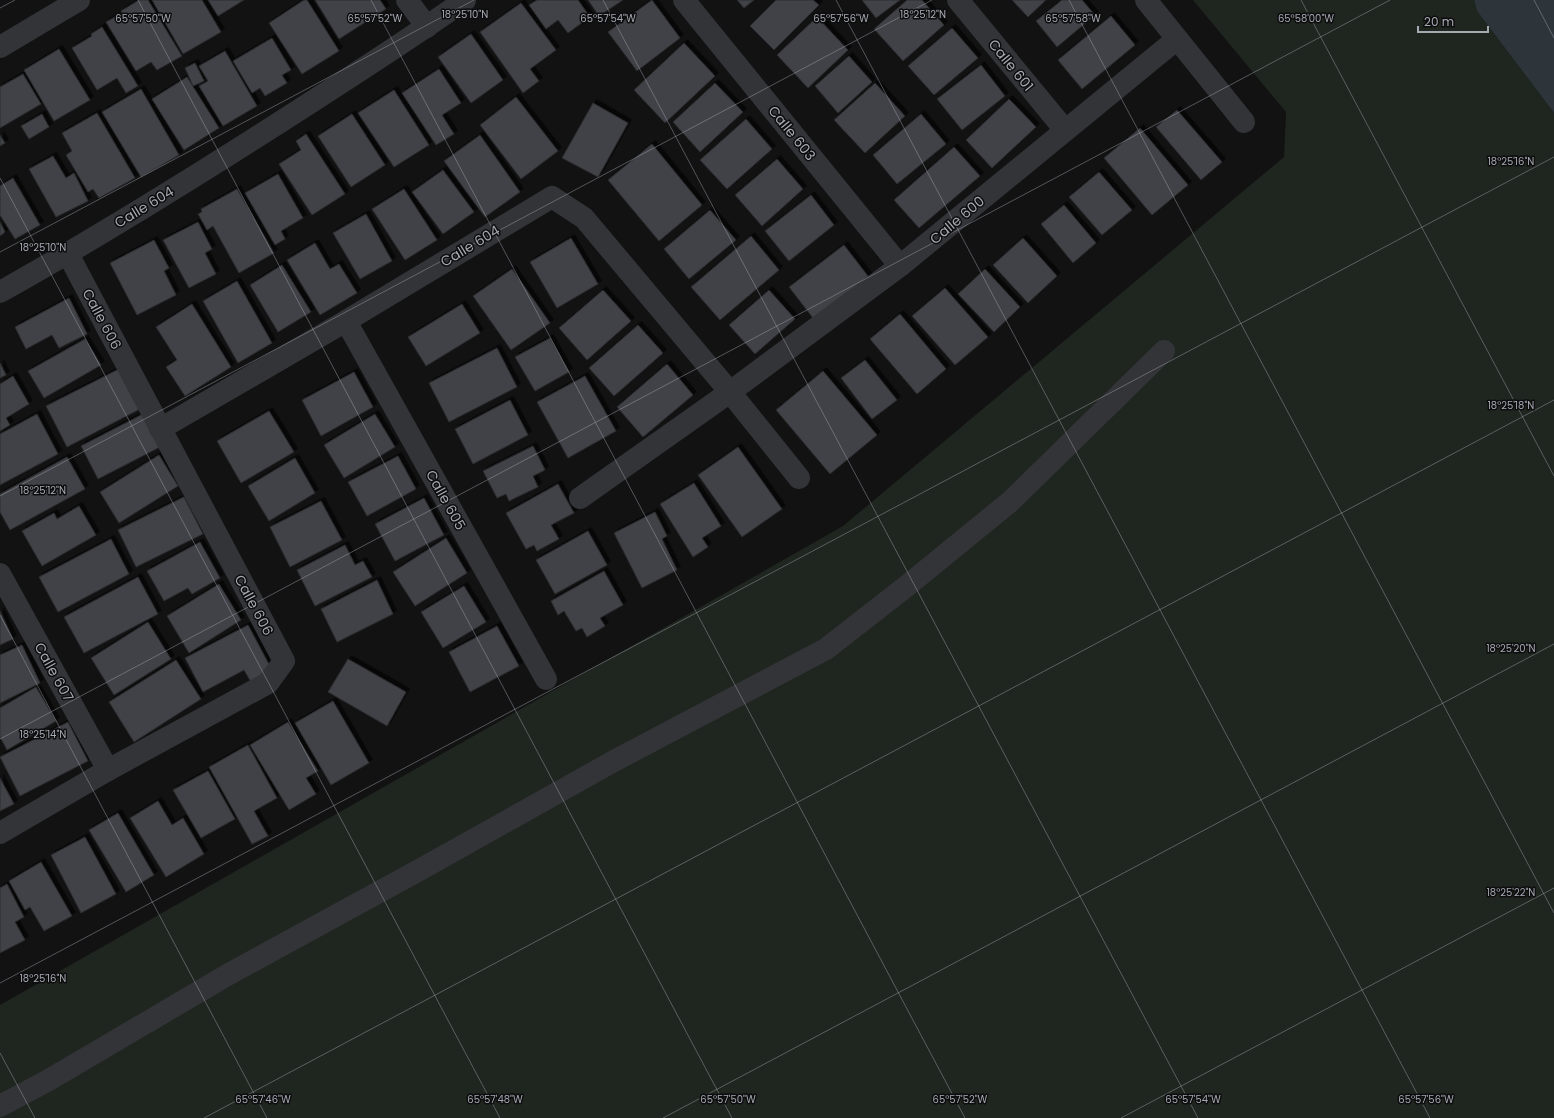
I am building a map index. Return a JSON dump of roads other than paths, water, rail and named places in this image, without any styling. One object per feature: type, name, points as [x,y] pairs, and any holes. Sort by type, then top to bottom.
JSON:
[{"type":"street","points":[[0,47],[80,0]]},
{"type":"street","points":[[407,0],[426,27],[465,0]]},
{"type":"street","name":"Calle 603","points":[[684,0],[900,266]]},
{"type":"street","name":"Calle 601","points":[[958,0],[1064,130]]},
{"type":"street","points":[[1146,0],[1244,122]]},
{"type":"street","name":"Calle 604","points":[[0,292],[68,254],[217,162],[426,27]]},
{"type":"street","name":"Calle 600","points":[[580,498],[730,392],[900,266],[1064,130],[1177,39]]},
{"type":"street","name":"Calle 604","points":[[160,429],[346,321],[552,197],[584,218],[730,392]]},
{"type":"street","name":"Calle 606","points":[[0,833],[108,770],[268,683],[284,661],[68,254]]},
{"type":"street","name":"Calle 605","points":[[346,321],[546,679]]},
{"type":"street","points":[[0,1106],[54,1077],[229,974],[614,761],[826,649],[908,586],[1011,501],[1164,351]]},
{"type":"street","points":[[730,392],[799,478]]},
{"type":"street","name":"Calle 607","points":[[0,574],[108,770]]}]
